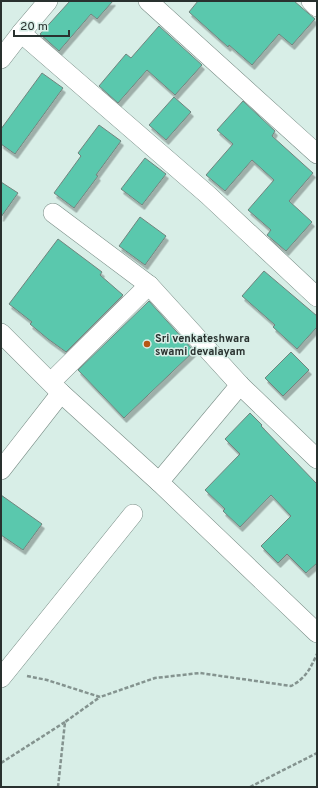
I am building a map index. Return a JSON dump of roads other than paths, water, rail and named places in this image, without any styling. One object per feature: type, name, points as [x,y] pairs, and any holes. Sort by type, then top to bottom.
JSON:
[{"type":"street","points":[[1,59],[48,1]]},
{"type":"street","points":[[148,1],[317,154]]},
{"type":"street","points":[[311,1],[317,7]]},
{"type":"street","points":[[21,33],[208,195],[317,298]]},
{"type":"street","points":[[53,213],[149,285],[240,385],[317,459]]},
{"type":"street","points":[[1,470],[56,387],[149,285]]},
{"type":"street","points":[[1,333],[56,387],[159,482],[317,633]]},
{"type":"street","points":[[159,482],[240,385]]},
{"type":"street","points":[[3,672],[133,514]]},
{"type":"place","name":"Sri venkateshwara swami devalayam","points":[[147,344]]}]
